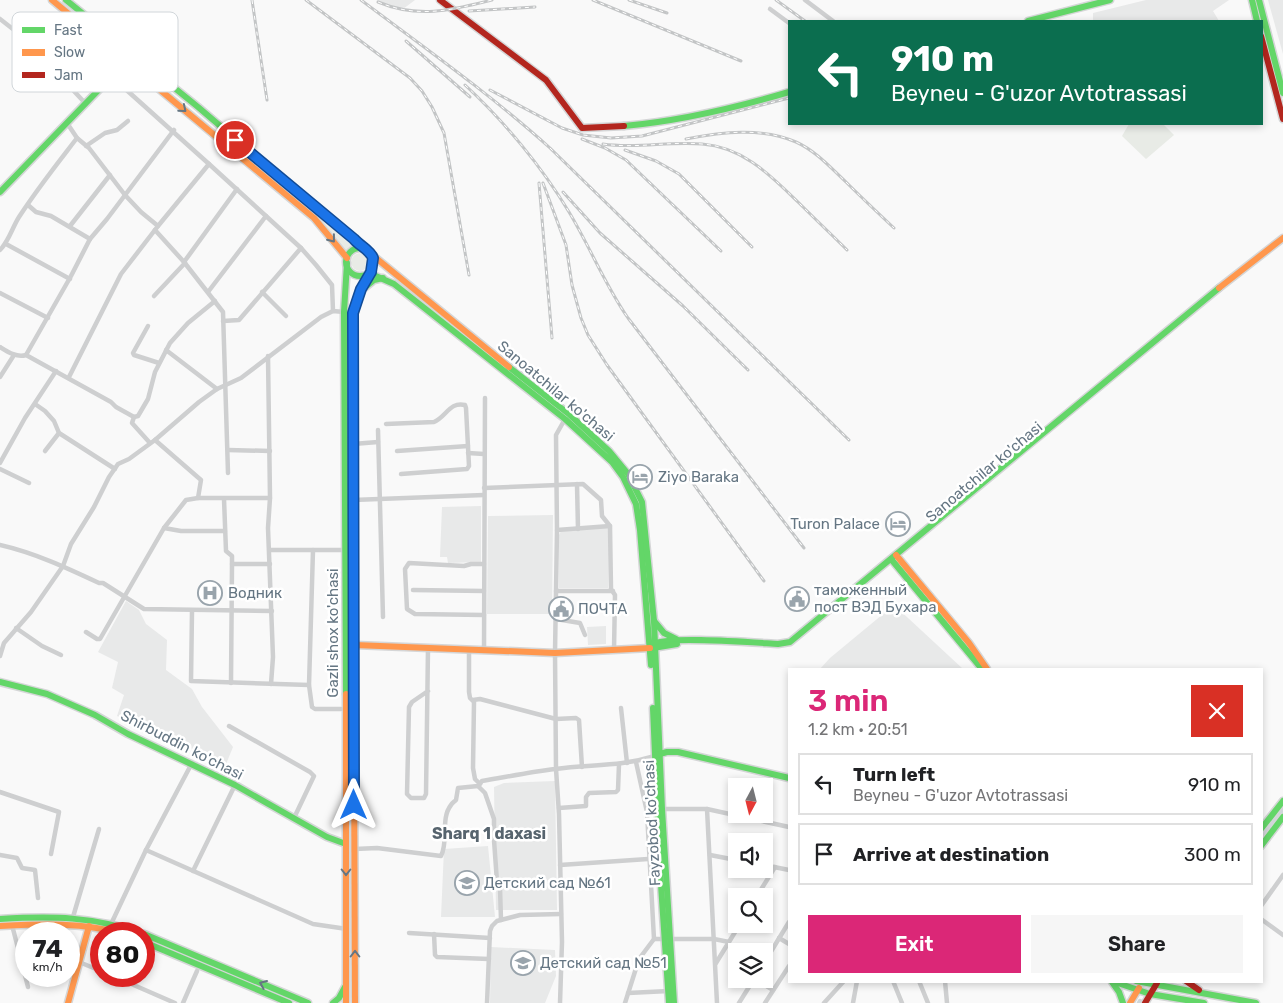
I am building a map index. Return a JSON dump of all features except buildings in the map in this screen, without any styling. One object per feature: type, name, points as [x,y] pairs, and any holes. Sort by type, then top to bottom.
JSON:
[{"type":"main road","points":[[52,0],[66,12]]},
{"type":"main road","points":[[66,0],[81,12]]},
{"type":"main road","points":[[440,0],[546,80],[582,128],[632,126],[675,120],[788,92]]},
{"type":"main road","points":[[1032,20],[1110,0]]},
{"type":"main road","points":[[1252,0],[1257,20]]},
{"type":"main road","points":[[1259,0],[1283,93]]},
{"type":"main road","points":[[1263,44],[1283,119]]},
{"type":"main road","points":[[178,91],[371,254],[374,263],[369,273]]},
{"type":"main road","points":[[0,192],[97,92]]},
{"type":"main road","points":[[162,92],[323,227],[347,260],[351,271],[362,275],[369,273],[394,284],[506,370]]},
{"type":"main road","points":[[287,203],[297,204]]},
{"type":"main road","name":"Sanoatchilar ko'chasi","points":[[895,559],[1283,238]]},
{"type":"main road","name":"Sanoatchilar ko'chasi","points":[[654,646],[666,640],[675,642],[763,644],[790,642],[895,559],[1283,242]]},
{"type":"main road","points":[[347,260],[353,250],[363,248]]},
{"type":"main road","name":"Sanoatchilar ko'chasi","points":[[371,254],[565,419],[612,462],[631,491],[636,504],[640,530],[647,622],[654,646]]},
{"type":"main road","name":"Gazli shox ko'chasi","points":[[346,1003],[344,312],[347,260]]},
{"type":"main road","name":"Gazli shox ko'chasi","points":[[356,1001],[353,313],[369,273]]},
{"type":"main road","points":[[359,294],[374,280],[384,278]]},
{"type":"main road","name":"Sanoatchilar ko'chasi","points":[[506,370],[570,415],[609,451],[628,474],[642,502],[655,633],[654,646]]},
{"type":"main road","points":[[895,559],[981,668]]},
{"type":"main road","points":[[895,559],[969,643],[986,668]]},
{"type":"main road","points":[[647,622],[655,633],[666,640]]},
{"type":"main road","points":[[654,622],[675,642]]},
{"type":"main road","name":"Sanoatchilar ko'chasi","points":[[654,646],[675,642]]},
{"type":"main road","points":[[355,645],[555,653],[654,646]]},
{"type":"main road","name":"Fayzobod ko'chasi","points":[[654,646],[667,940],[671,991],[674,1003]]},
{"type":"main road","name":"Shirbuddin ko'chasi","points":[[0,682],[47,694],[96,715],[128,734],[235,786],[327,837],[346,844]]},
{"type":"main road","points":[[667,940],[658,755],[678,752],[788,778]]},
{"type":"main road","points":[[1263,826],[1283,800]]},
{"type":"main road","points":[[1263,843],[1283,817]]},
{"type":"main road","points":[[0,926],[73,917],[112,922]]},
{"type":"main road","points":[[0,919],[89,926],[80,958]]},
{"type":"main road","points":[[155,939],[308,1003]]},
{"type":"main road","points":[[155,947],[289,1003]]},
{"type":"main road","points":[[1113,983],[1123,1003]]},
{"type":"main road","points":[[1117,983],[1137,991],[1202,1003]]},
{"type":"main road","points":[[1130,1003],[1141,983]]},
{"type":"main road","points":[[1145,1003],[1158,983],[1204,994],[1256,1003]]},
{"type":"main road","points":[[1189,983],[1204,994]]},
{"type":"main road","points":[[333,1003],[342,995],[346,985]]},
{"type":"main road","points":[[68,1003],[72,987]]},
{"type":"main road","points":[[669,1003],[671,991]]},
{"type":"main road","points":[[1190,1003],[1202,1003]]},
{"type":"street","points":[[805,0],[832,20]]},
{"type":"street","points":[[770,9],[788,22]]},
{"type":"street","points":[[0,19],[12,28]]},
{"type":"street","points":[[75,92],[86,104]]},
{"type":"street","points":[[133,92],[300,248],[332,285],[333,311]]},
{"type":"street","points":[[86,146],[105,133],[117,130],[128,121]]},
{"type":"street","points":[[67,123],[77,138],[156,228],[223,312],[228,473]]},
{"type":"street","points":[[26,355],[70,279],[90,239],[174,130]]},
{"type":"street","points":[[0,250],[6,244],[18,218],[52,169],[77,138]]},
{"type":"street","points":[[69,378],[121,274],[156,228],[210,164]]},
{"type":"street","points":[[70,226],[110,175]]},
{"type":"street","points":[[154,296],[184,262],[237,189]]},
{"type":"street","points":[[28,205],[36,212],[51,216],[90,239]]},
{"type":"street","points":[[208,292],[266,216]]},
{"type":"street","points":[[6,244],[70,279]]},
{"type":"street","points":[[223,321],[239,320],[300,248]]},
{"type":"street","points":[[262,292],[286,316]]},
{"type":"street","points":[[0,293],[48,318]]},
{"type":"street","points":[[0,347],[14,355],[26,355],[134,416],[138,416],[148,400],[159,363],[176,335],[215,301]]},
{"type":"street","points":[[0,656],[4,644],[31,612],[63,566],[71,544],[118,464],[130,459],[150,444],[216,389],[241,378],[307,327],[333,311],[344,312]]},
{"type":"street","points":[[148,326],[133,353],[134,355],[159,363]]},
{"type":"street","points":[[166,350],[216,389]]},
{"type":"street","points":[[0,377],[14,355]]},
{"type":"street","points":[[268,356],[270,451],[268,528],[272,611],[271,684]]},
{"type":"street","points":[[0,463],[56,371]]},
{"type":"street","points":[[484,398],[484,651]]},
{"type":"street","points":[[35,404],[54,421],[59,433],[115,469]]},
{"type":"street","points":[[386,424],[434,422],[438,421],[454,404],[462,404],[466,408],[468,470],[401,474]]},
{"type":"street","points":[[134,416],[132,423],[150,444]]},
{"type":"street","points":[[560,1003],[561,914],[559,808],[556,769],[555,653],[556,435],[565,419]]},
{"type":"street","points":[[378,430],[384,618]]},
{"type":"street","points":[[45,451],[59,433]]},
{"type":"street","points":[[155,440],[201,480],[198,498]]},
{"type":"street","points":[[353,444],[378,442]]},
{"type":"street","points":[[397,451],[468,446]]},
{"type":"street","points":[[228,450],[270,451]]},
{"type":"street","points":[[468,453],[484,454]]},
{"type":"street","points":[[0,469],[29,483]]},
{"type":"street","points":[[577,484],[578,529]]},
{"type":"street","points":[[484,488],[583,484],[600,500],[602,516],[610,526],[613,592],[615,595],[614,650]]},
{"type":"street","points":[[353,500],[484,495]]},
{"type":"street","points":[[86,632],[100,639],[164,528],[186,500],[198,498],[270,498]]},
{"type":"street","points":[[224,499],[226,551],[232,556],[231,683]]},
{"type":"street","points":[[557,530],[610,526]]},
{"type":"street","points":[[164,528],[181,531],[225,530]]},
{"type":"street","points":[[0,546],[21,550],[103,583],[144,609],[272,611]]},
{"type":"street","points":[[270,550],[345,550]]},
{"type":"street","points":[[314,550],[309,685],[312,707],[341,709]]},
{"type":"street","points":[[484,564],[464,566],[409,563],[406,569],[407,609],[410,612],[415,614],[484,616]]},
{"type":"street","points":[[232,564],[270,564]]},
{"type":"street","points":[[413,590],[484,591]]},
{"type":"street","points":[[556,591],[613,592]]},
{"type":"street","points":[[192,611],[191,681],[309,685]]},
{"type":"street","points":[[556,619],[580,623],[585,635]]},
{"type":"street","points":[[16,628],[42,646],[60,655]]},
{"type":"street","points":[[428,648],[428,691],[426,797],[410,798],[407,794],[409,707],[412,702],[428,691]]},
{"type":"street","points":[[469,650],[470,698],[474,700],[480,699],[556,720],[576,718],[579,720],[582,767]]},
{"type":"street","points":[[474,700],[473,768],[475,779],[486,793],[494,819],[501,920]]},
{"type":"street","points":[[621,708],[627,763]]},
{"type":"street","points":[[229,726],[314,776],[294,818]]},
{"type":"street","points":[[355,850],[377,848],[441,856],[446,816],[451,803],[456,800],[458,788],[479,785],[482,781],[556,769],[636,762],[658,755]]},
{"type":"street","points":[[625,1003],[639,958],[654,939],[648,859],[647,812],[636,762]]},
{"type":"street","points":[[112,922],[146,850],[192,764]]},
{"type":"street","points":[[559,808],[586,806],[586,797],[589,793],[616,792],[618,790],[619,764]]},
{"type":"street","points":[[194,870],[235,786]]},
{"type":"street","points":[[0,792],[59,812],[51,854]]},
{"type":"street","points":[[662,809],[707,809],[788,827]]},
{"type":"street","points":[[707,809],[717,1003]]},
{"type":"street","points":[[73,917],[99,829]]},
{"type":"street","points":[[146,850],[313,924],[347,929]]},
{"type":"street","points":[[0,855],[17,858],[22,868],[35,870],[38,898]]},
{"type":"street","points":[[710,856],[728,859]]},
{"type":"street","points":[[560,865],[648,859]]},
{"type":"street","points":[[762,888],[775,867],[788,870]]},
{"type":"street","points":[[1263,903],[1283,875]]},
{"type":"street","points":[[487,1003],[492,926],[497,921],[520,915],[561,914]]},
{"type":"street","points":[[1263,921],[1283,934]]},
{"type":"street","points":[[773,948],[788,924]]},
{"type":"street","points":[[12,925],[15,937]]},
{"type":"street","points":[[409,932],[490,938]]},
{"type":"street","points":[[716,964],[734,933]]},
{"type":"street","points":[[434,934],[436,957],[489,959]]},
{"type":"street","points":[[779,938],[788,943]]},
{"type":"street","points":[[654,939],[714,939],[729,942]]},
{"type":"street","points":[[765,1003],[788,968]]},
{"type":"street","points":[[183,1003],[197,971]]},
{"type":"street","points":[[824,1003],[842,983]]},
{"type":"street","points":[[853,1003],[857,983]]},
{"type":"street","points":[[894,983],[902,1003]]},
{"type":"street","points":[[920,983],[928,1003]]},
{"type":"street","points":[[945,983],[947,1003]]},
{"type":"street","points":[[138,987],[175,1003]]},
{"type":"street","points":[[739,1003],[749,988]]},
{"type":"street","points":[[628,994],[671,991]]},
{"type":"shaded area","points":[[376,0],[415,0],[403,9],[391,7]]},
{"type":"shaded area","points":[[1146,0],[1229,0],[1213,11],[1218,20],[1093,20],[1093,13]]},
{"type":"shaded area","points":[[1268,0],[1283,0],[1283,54]]},
{"type":"shaded area","points":[[166,92],[170,92],[355,246],[346,251],[322,221]]},
{"type":"shaded area","points":[[1128,125],[1164,125],[1174,135],[1146,159],[1122,136]]},
{"type":"shaded area","points":[[360,253],[366,256],[369,262],[366,268],[360,271],[354,268],[351,262],[354,256]]},
{"type":"shaded area","points":[[481,506],[481,562],[448,563],[447,557],[440,557],[442,507]]},
{"type":"shaded area","points":[[553,515],[552,614],[487,614],[488,516]]},
{"type":"shaded area","points":[[609,527],[608,588],[559,588],[559,535],[561,531]]},
{"type":"shaded area","points":[[126,601],[139,610],[146,624],[167,640],[166,670],[192,689],[202,707],[233,747],[224,769],[197,751],[117,716],[124,695],[112,688],[118,662],[98,652]]},
{"type":"shaded area","points":[[894,605],[962,668],[821,668],[830,658]]},
{"type":"shaded area","points":[[606,626],[606,644],[588,645],[587,627]]},
{"type":"shaded area","points":[[555,781],[557,910],[496,910],[494,787],[504,783]]},
{"type":"shaded area","name":"Детский сад №61","points":[[488,846],[495,917],[441,917],[444,849]]},
{"type":"shaded area","name":"Детский сад №51","points":[[491,947],[555,950],[556,976],[545,1003],[490,1003]]},
{"type":"waterway","points":[[1263,834],[1283,809]]},
{"type":"railway","points":[[252,0],[267,100]]},
{"type":"railway","points":[[306,0],[410,78],[422,91],[432,107],[444,133],[469,275]]},
{"type":"railway","points":[[361,0],[481,90],[550,148],[849,440]]},
{"type":"railway","points":[[378,2],[407,10],[435,11],[449,10],[492,0]]},
{"type":"railway","points":[[593,0],[741,61]]},
{"type":"railway","points":[[629,0],[667,13]]},
{"type":"railway","points":[[776,0],[804,20]]},
{"type":"railway","points":[[469,11],[535,7]]},
{"type":"railway","points":[[406,41],[470,97]]},
{"type":"railway","points":[[465,85],[508,129],[547,178],[569,212],[628,318],[804,548]]},
{"type":"railway","points":[[490,90],[562,128],[583,135],[611,138],[642,136],[788,98]]},
{"type":"railway","points":[[686,139],[713,134],[741,132],[769,134],[796,142],[823,160],[894,228]]},
{"type":"railway","points":[[582,139],[605,148],[626,160],[721,251]]},
{"type":"railway","points":[[603,144],[628,146],[690,143],[717,146],[730,151],[755,164],[766,173],[847,250]]},
{"type":"railway","points":[[625,150],[656,161],[679,174],[752,247]]},
{"type":"railway","points":[[539,183],[552,338]]},
{"type":"railway","points":[[543,183],[566,245],[572,285],[588,335],[607,365],[764,581]]},
{"type":"railway","points":[[563,192],[600,233],[683,306],[748,370]]},
{"type":"traffic: fast","points":[[66,0],[81,12]]},
{"type":"traffic: fast","points":[[1032,20],[1110,0]]},
{"type":"traffic: fast","points":[[1252,0],[1257,20]]},
{"type":"traffic: fast","points":[[1259,0],[1283,93]]},
{"type":"traffic: fast","points":[[178,91],[363,248]]},
{"type":"traffic: fast","points":[[0,192],[97,92]]},
{"type":"traffic: fast","points":[[624,126],[708,113],[788,92]]},
{"type":"traffic: fast","points":[[360,248],[370,252],[374,262],[370,272],[360,276],[350,272],[346,262],[350,252],[360,248]]},
{"type":"traffic: fast","points":[[346,694],[344,312],[347,263]]},
{"type":"traffic: fast","points":[[369,273],[394,284],[565,419],[612,462],[623,477],[636,504],[640,530],[651,665]]},
{"type":"traffic: fast","points":[[354,747],[353,313],[369,273]]},
{"type":"traffic: fast","points":[[363,289],[374,280],[383,278]]},
{"type":"traffic: fast","points":[[652,645],[673,640],[778,644],[790,642],[1219,288]]},
{"type":"traffic: fast","points":[[509,367],[570,415],[609,451],[628,474],[642,502],[654,621],[662,809],[674,1003]]},
{"type":"traffic: fast","points":[[891,559],[981,668]]},
{"type":"traffic: fast","points":[[654,621],[664,633],[676,639]]},
{"type":"traffic: fast","points":[[653,648],[677,644]]},
{"type":"traffic: fast","points":[[0,682],[47,694],[95,715],[128,734],[235,785],[327,837],[346,844]]},
{"type":"traffic: fast","points":[[653,708],[660,870],[669,1003]]},
{"type":"traffic: fast","points":[[656,755],[678,752],[788,778]]},
{"type":"traffic: fast","points":[[1263,826],[1283,801]]},
{"type":"traffic: fast","points":[[1263,843],[1283,817]]},
{"type":"traffic: fast","points":[[0,919],[55,918],[96,922]]},
{"type":"traffic: fast","points":[[155,939],[308,1003]]},
{"type":"traffic: fast","points":[[155,947],[289,1003]]},
{"type":"traffic: fast","points":[[1113,983],[1123,1003]]},
{"type":"traffic: fast","points":[[1118,983],[1150,994],[1204,1003]]},
{"type":"traffic: fast","points":[[1147,983],[1256,1003]]},
{"type":"traffic: fast","points":[[333,1003],[339,998],[345,987]]},
{"type":"traffic: slow","points":[[52,0],[66,12]]},
{"type":"traffic: slow","points":[[163,92],[314,218],[347,258]]},
{"type":"traffic: slow","points":[[1219,288],[1283,238]]},
{"type":"traffic: slow","points":[[371,254],[509,367]]},
{"type":"traffic: slow","points":[[896,555],[969,643],[986,668]]},
{"type":"traffic: slow","points":[[355,645],[555,653],[650,648]]},
{"type":"traffic: slow","points":[[346,694],[346,1003]]},
{"type":"traffic: slow","points":[[354,747],[355,1003]]},
{"type":"traffic: slow","points":[[0,926],[47,924],[90,927]]},
{"type":"traffic: slow","points":[[68,1003],[89,926]]},
{"type":"traffic: slow","points":[[1130,1003],[1139,988]]},
{"type":"traffic: jam","points":[[440,0],[546,80],[582,128],[624,126]]},
{"type":"traffic: jam","points":[[1263,44],[1283,119]]},
{"type":"traffic: jam","points":[[1145,1003],[1157,983]]},
{"type":"traffic: jam","points":[[1189,983],[1199,990]]},
{"type":"place","name":"Ziyo Baraka","points":[[640,477]]},
{"type":"place","name":"Turon Palace","points":[[898,524]]},
{"type":"place","name":"Водник","points":[[210,593]]},
{"type":"place","name":"таможенный пост ВЭД Бухара","points":[[797,599]]},
{"type":"place","name":"ПОЧТА","points":[[561,609]]},
{"type":"place","name":"Детский сад №61","points":[[467,883]]},
{"type":"place","name":"Детский сад №51","points":[[523,963]]},
{"type":"district","name":"Sharq 1 daxasi","points":[[489,833]]},
{"type":"route","points":[[235,140],[363,248],[368,250],[374,263],[361,289],[353,313],[354,805]]}]
